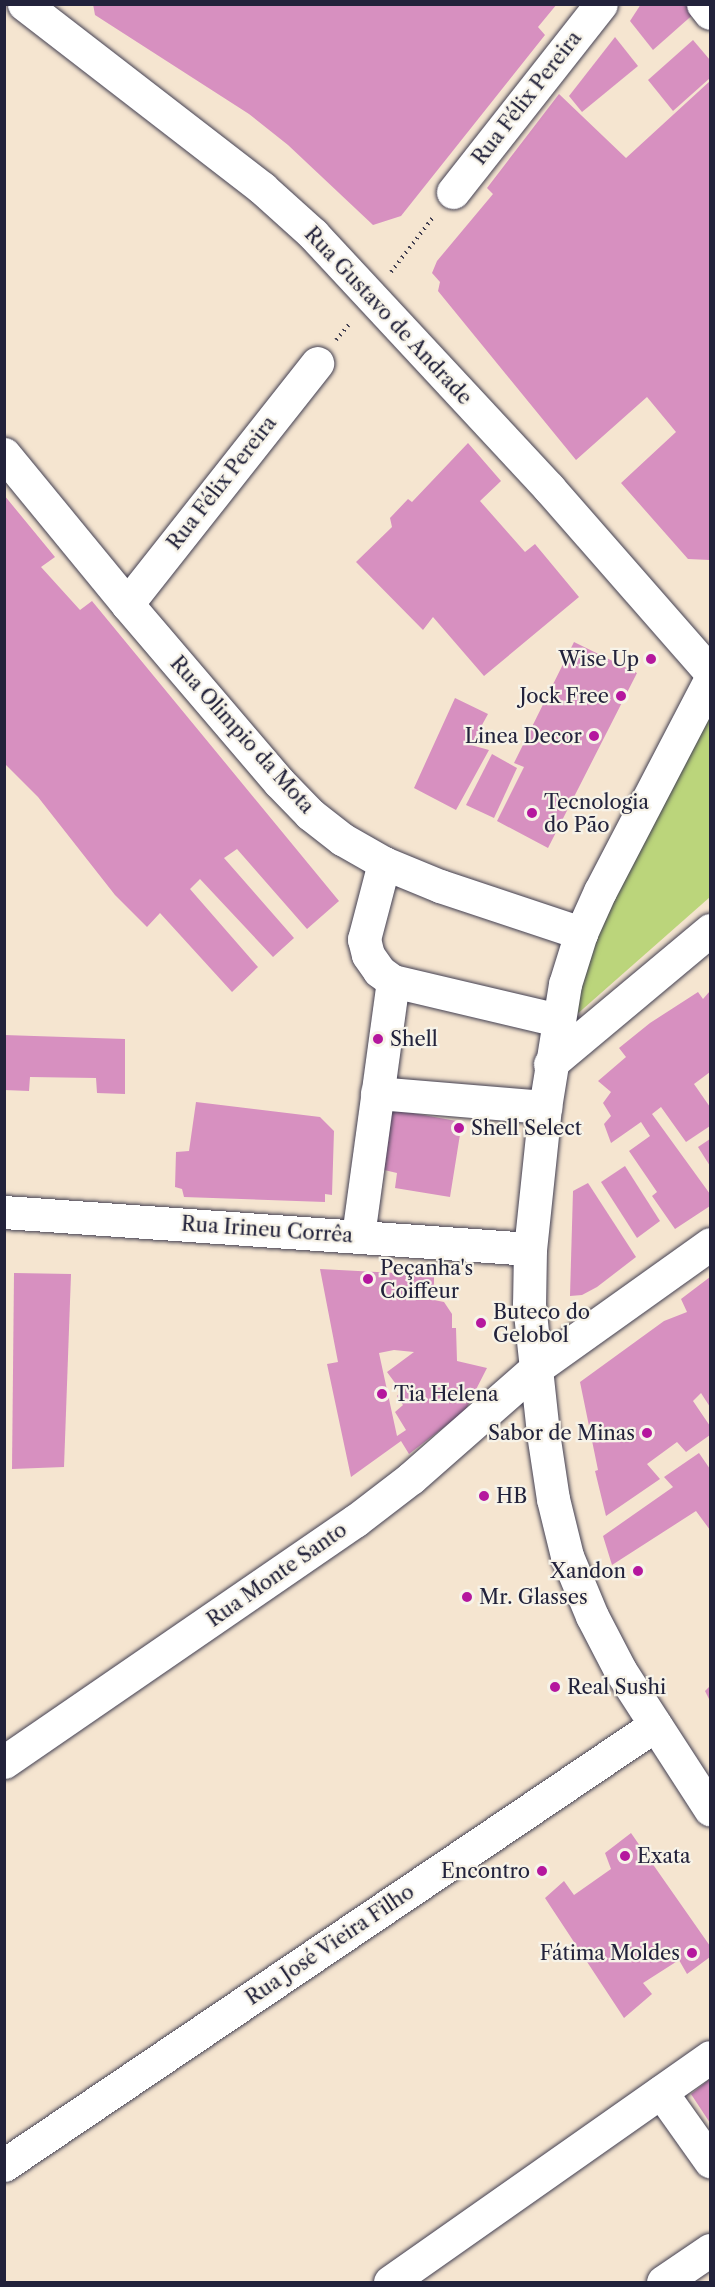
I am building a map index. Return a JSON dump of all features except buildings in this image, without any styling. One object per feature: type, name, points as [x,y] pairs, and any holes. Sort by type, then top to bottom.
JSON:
[{"type":"street","name":"Rua Félix Pereira","points":[[453,192],[601,4]]},
{"type":"street","points":[[703,4],[711,13]]},
{"type":"street","name":"Rua Gustavo de Andrade","points":[[30,6],[262,188],[313,234],[549,488],[711,672]]},
{"type":"street","name":"Rua Félix Pereira","points":[[127,603],[317,363]]},
{"type":"street","name":"Rua Olimpio da Mota","points":[[4,454],[279,783],[310,814],[342,839],[384,863],[440,886],[581,933]]},
{"type":"street","points":[[710,1806],[620,1670],[592,1616],[567,1556],[554,1499],[535,1369],[529,1304],[530,1249],[545,1107],[550,1064],[565,984],[581,933],[600,891],[711,680]]},
{"type":"street","points":[[384,863],[364,939],[373,963],[393,981],[558,1020]]},
{"type":"street","points":[[550,1064],[711,930]]},
{"type":"street","points":[[358,1236],[393,981]]},
{"type":"street","points":[[377,1093],[545,1107]]},
{"type":"street","name":"Rua Irineu Corrêa","points":[[4,1212],[530,1249]]},
{"type":"street","name":"Rua Monte Santo","points":[[4,1762],[355,1521],[411,1478],[535,1369],[711,1244]]},
{"type":"street","name":"Rua José Vieira Filho","points":[[4,2165],[655,1725]]},
{"type":"street","points":[[390,2283],[711,2056]]},
{"type":"street","points":[[661,2092],[711,2161]]},
{"type":"street","points":[[663,2283],[711,2250]]},
{"type":"green space","points":[[710,699],[710,897],[575,1016],[592,939]]},
{"type":"place","name":"Wise Up","points":[[651,659]]},
{"type":"place","name":"Jock Free","points":[[621,696]]},
{"type":"place","name":"Linea Decor","points":[[594,736]]},
{"type":"place","name":"Tecnologia do Pão","points":[[532,813]]},
{"type":"place","name":"Shell","points":[[378,1039]]},
{"type":"place","name":"Shell Select","points":[[459,1128]]},
{"type":"place","name":"Peçanha's Coiffeur","points":[[368,1279]]},
{"type":"place","name":"Buteco do Gelobol","points":[[481,1323]]},
{"type":"place","name":"Tia Helena","points":[[382,1394]]},
{"type":"place","name":"Sabor de Minas","points":[[647,1433]]},
{"type":"place","name":"HB","points":[[484,1496]]},
{"type":"place","name":"Xandon","points":[[638,1571]]},
{"type":"place","name":"Mr. Glasses","points":[[467,1597]]},
{"type":"place","name":"Real Sushi","points":[[555,1687]]},
{"type":"place","name":"Exata","points":[[625,1856]]},
{"type":"place","name":"Encontro","points":[[542,1871]]},
{"type":"place","name":"Fátima Moldes","points":[[692,1953]]}]
